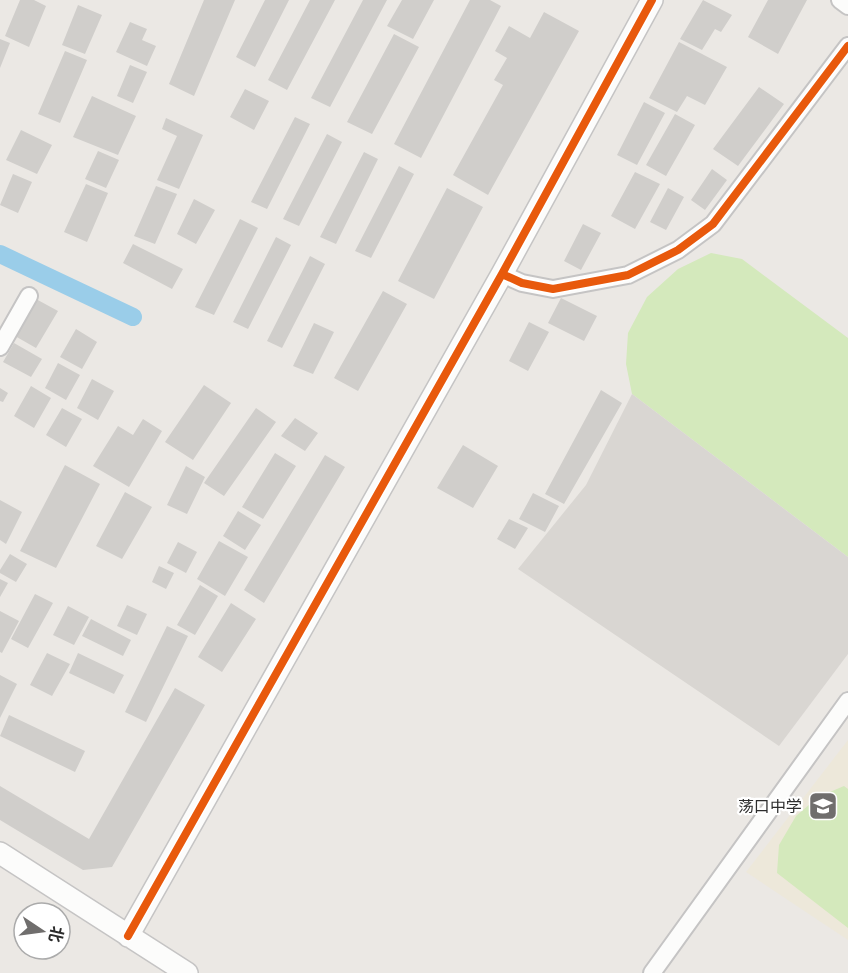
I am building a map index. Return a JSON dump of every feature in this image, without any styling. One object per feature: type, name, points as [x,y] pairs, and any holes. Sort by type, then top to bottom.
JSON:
[{"type":"street","points":[[128,936],[502,274],[652,0]]},
{"type":"street","points":[[840,0],[848,6]]},
{"type":"street","points":[[502,274],[522,284],[553,289],[628,275],[678,250],[713,224],[848,46]]},
{"type":"street","points":[[0,347],[29,296]]},
{"type":"street","points":[[652,973],[848,701]]},
{"type":"street","points":[[0,853],[188,973]]},
{"type":"shaded area","points":[[632,394],[848,557],[848,654],[779,746],[518,569],[586,485]]},
{"type":"shaded area","name":"荡口中学","points":[[848,740],[848,940],[746,872]]},
{"type":"green space","points":[[711,253],[742,259],[848,338],[848,557],[632,394],[626,364],[628,333],[647,297],[678,269]]},
{"type":"green space","name":"荡口中学","points":[[844,786],[848,789],[848,928],[777,873],[779,845],[796,816],[818,797]]},
{"type":"building","points":[[20,0],[34,0],[46,6],[29,47],[5,36]]},
{"type":"building","points":[[204,0],[235,0],[194,96],[169,84]]},
{"type":"building","points":[[265,0],[289,0],[255,67],[236,57]]},
{"type":"building","points":[[310,0],[335,0],[287,90],[268,80]]},
{"type":"building","points":[[363,0],[387,0],[330,107],[311,98]]},
{"type":"building","points":[[402,0],[434,0],[413,39],[387,26]]},
{"type":"building","points":[[470,0],[490,0],[501,6],[421,158],[394,144]]},
{"type":"building","points":[[703,0],[732,15],[721,32],[715,29],[702,50],[680,39]]},
{"type":"building","points":[[768,0],[807,0],[778,54],[748,37]]},
{"type":"building","points":[[78,5],[102,15],[85,54],[62,45]]},
{"type":"building","points":[[544,12],[579,31],[488,195],[453,175],[503,85],[494,80],[507,58],[495,51],[509,26],[530,38]]},
{"type":"building","points":[[130,22],[147,29],[142,40],[156,46],[147,66],[116,52]]},
{"type":"building","points":[[394,34],[419,47],[372,134],[347,122]]},
{"type":"building","points":[[0,39],[10,43],[0,68]]},
{"type":"building","points":[[679,42],[727,67],[705,105],[687,96],[677,112],[649,98]]},
{"type":"building","points":[[65,51],[87,60],[60,123],[38,114]]},
{"type":"building","points":[[130,65],[147,72],[133,103],[117,96]]},
{"type":"building","points":[[759,87],[784,104],[738,166],[713,149]]},
{"type":"building","points":[[245,89],[269,101],[254,130],[230,117]]},
{"type":"building","points":[[92,96],[136,116],[118,155],[73,137]]},
{"type":"building","points":[[644,102],[665,113],[637,165],[617,155]]},
{"type":"building","points":[[675,114],[695,125],[666,176],[646,165]]},
{"type":"building","points":[[295,117],[310,124],[267,209],[251,202]]},
{"type":"building","points":[[166,118],[203,135],[179,189],[157,180],[177,136],[162,129]]},
{"type":"building","points":[[21,130],[52,145],[37,174],[6,160]]},
{"type":"building","points":[[327,134],[342,142],[299,226],[283,219]]},
{"type":"building","points":[[98,151],[119,160],[106,188],[85,179]]},
{"type":"building","points":[[364,152],[378,159],[336,244],[320,237]]},
{"type":"building","points":[[399,166],[414,174],[371,258],[355,251]]},
{"type":"building","points":[[712,169],[727,180],[705,210],[691,200]]},
{"type":"building","points":[[635,172],[660,184],[635,229],[611,216]]},
{"type":"building","points":[[13,174],[32,182],[18,213],[0,205]]},
{"type":"building","points":[[86,184],[108,193],[87,242],[64,232]]},
{"type":"building","points":[[156,186],[177,194],[155,244],[134,236]]},
{"type":"building","points":[[447,188],[483,207],[434,299],[398,281]]},
{"type":"building","points":[[668,188],[684,197],[666,230],[650,222]]},
{"type":"building","points":[[194,199],[215,210],[196,244],[177,234]]},
{"type":"building","points":[[240,219],[258,228],[214,315],[195,307]]},
{"type":"building","points":[[583,224],[601,233],[581,270],[564,261]]},
{"type":"building","points":[[276,237],[291,245],[248,329],[233,322]]},
{"type":"building","points":[[133,244],[183,269],[172,289],[123,263]]},
{"type":"building","points":[[310,256],[325,264],[282,348],[267,341]]},
{"type":"building","points":[[383,291],[407,304],[358,391],[334,378]]},
{"type":"building","points":[[561,298],[597,316],[584,341],[548,323]]},
{"type":"building","points":[[36,299],[58,311],[36,348],[15,336]]},
{"type":"building","points":[[529,322],[549,332],[528,371],[509,361]]},
{"type":"building","points":[[314,323],[334,332],[313,374],[293,366]]},
{"type":"building","points":[[76,329],[97,342],[82,369],[60,357]]},
{"type":"building","points":[[14,343],[42,359],[31,377],[3,362]]},
{"type":"building","points":[[58,363],[80,375],[66,400],[45,388]]},
{"type":"building","points":[[92,379],[114,391],[98,420],[77,408]]},
{"type":"building","points":[[204,385],[231,403],[193,460],[165,442]]},
{"type":"building","points":[[31,386],[51,398],[34,428],[14,416]]},
{"type":"building","points":[[0,388],[8,393],[3,402],[0,401]]},
{"type":"building","points":[[601,390],[622,403],[564,504],[545,494]]},
{"type":"building","points":[[62,408],[82,419],[66,447],[46,435]]},
{"type":"building","points":[[256,408],[276,422],[224,496],[204,483]]},
{"type":"building","points":[[295,418],[318,433],[305,451],[281,436]]},
{"type":"building","points":[[143,419],[162,431],[129,487],[93,466],[118,426],[133,435]]},
{"type":"building","points":[[463,445],[498,466],[473,508],[437,488]]},
{"type":"building","points":[[275,453],[296,466],[263,519],[242,507]]},
{"type":"building","points":[[325,455],[345,467],[264,603],[244,590]]},
{"type":"building","points":[[65,465],[100,484],[56,568],[20,551]]},
{"type":"building","points":[[186,466],[205,477],[187,514],[167,505]]},
{"type":"building","points":[[125,492],[152,507],[122,559],[96,546]]},
{"type":"building","points":[[533,493],[559,506],[545,532],[519,519]]},
{"type":"building","points":[[0,500],[22,512],[6,544],[0,540]]},
{"type":"building","points":[[238,511],[261,525],[245,550],[223,536]]},
{"type":"building","points":[[509,519],[528,528],[515,549],[497,539]]},
{"type":"building","points":[[219,541],[248,557],[225,596],[197,579]]},
{"type":"building","points":[[178,542],[197,552],[186,573],[167,563]]},
{"type":"building","points":[[10,554],[27,564],[16,582],[0,573]]},
{"type":"building","points":[[159,566],[174,573],[166,589],[152,582]]},
{"type":"building","points":[[0,579],[8,583],[0,597]]},
{"type":"building","points":[[200,585],[218,596],[195,635],[177,625]]},
{"type":"building","points":[[35,594],[53,603],[28,648],[11,639]]},
{"type":"building","points":[[231,603],[256,619],[222,672],[198,657]]},
{"type":"building","points":[[127,605],[147,614],[137,635],[117,626]]},
{"type":"building","points":[[68,606],[89,617],[74,645],[53,635]]},
{"type":"building","points":[[0,611],[19,621],[2,653],[0,652]]},
{"type":"building","points":[[91,619],[131,640],[123,656],[82,636]]},
{"type":"building","points":[[167,626],[188,636],[146,722],[125,712]]},
{"type":"building","points":[[47,653],[70,664],[52,696],[30,685]]},
{"type":"building","points":[[78,653],[124,675],[114,694],[69,673]]},
{"type":"building","points":[[0,675],[17,684],[0,718]]},
{"type":"building","points":[[175,688],[205,705],[112,867],[83,870],[0,820],[0,786],[89,839]]},
{"type":"building","points":[[9,715],[85,751],[75,772],[0,736]]},
{"type":"waterway","points":[[0,254],[133,317]]},
{"type":"cycle path","points":[[128,936],[502,274],[652,0]]},
{"type":"cycle path","points":[[502,274],[522,283],[553,289],[628,275],[678,250],[713,224],[848,46]]},
{"type":"place","name":"荡口中学","points":[[823,806]]}]
